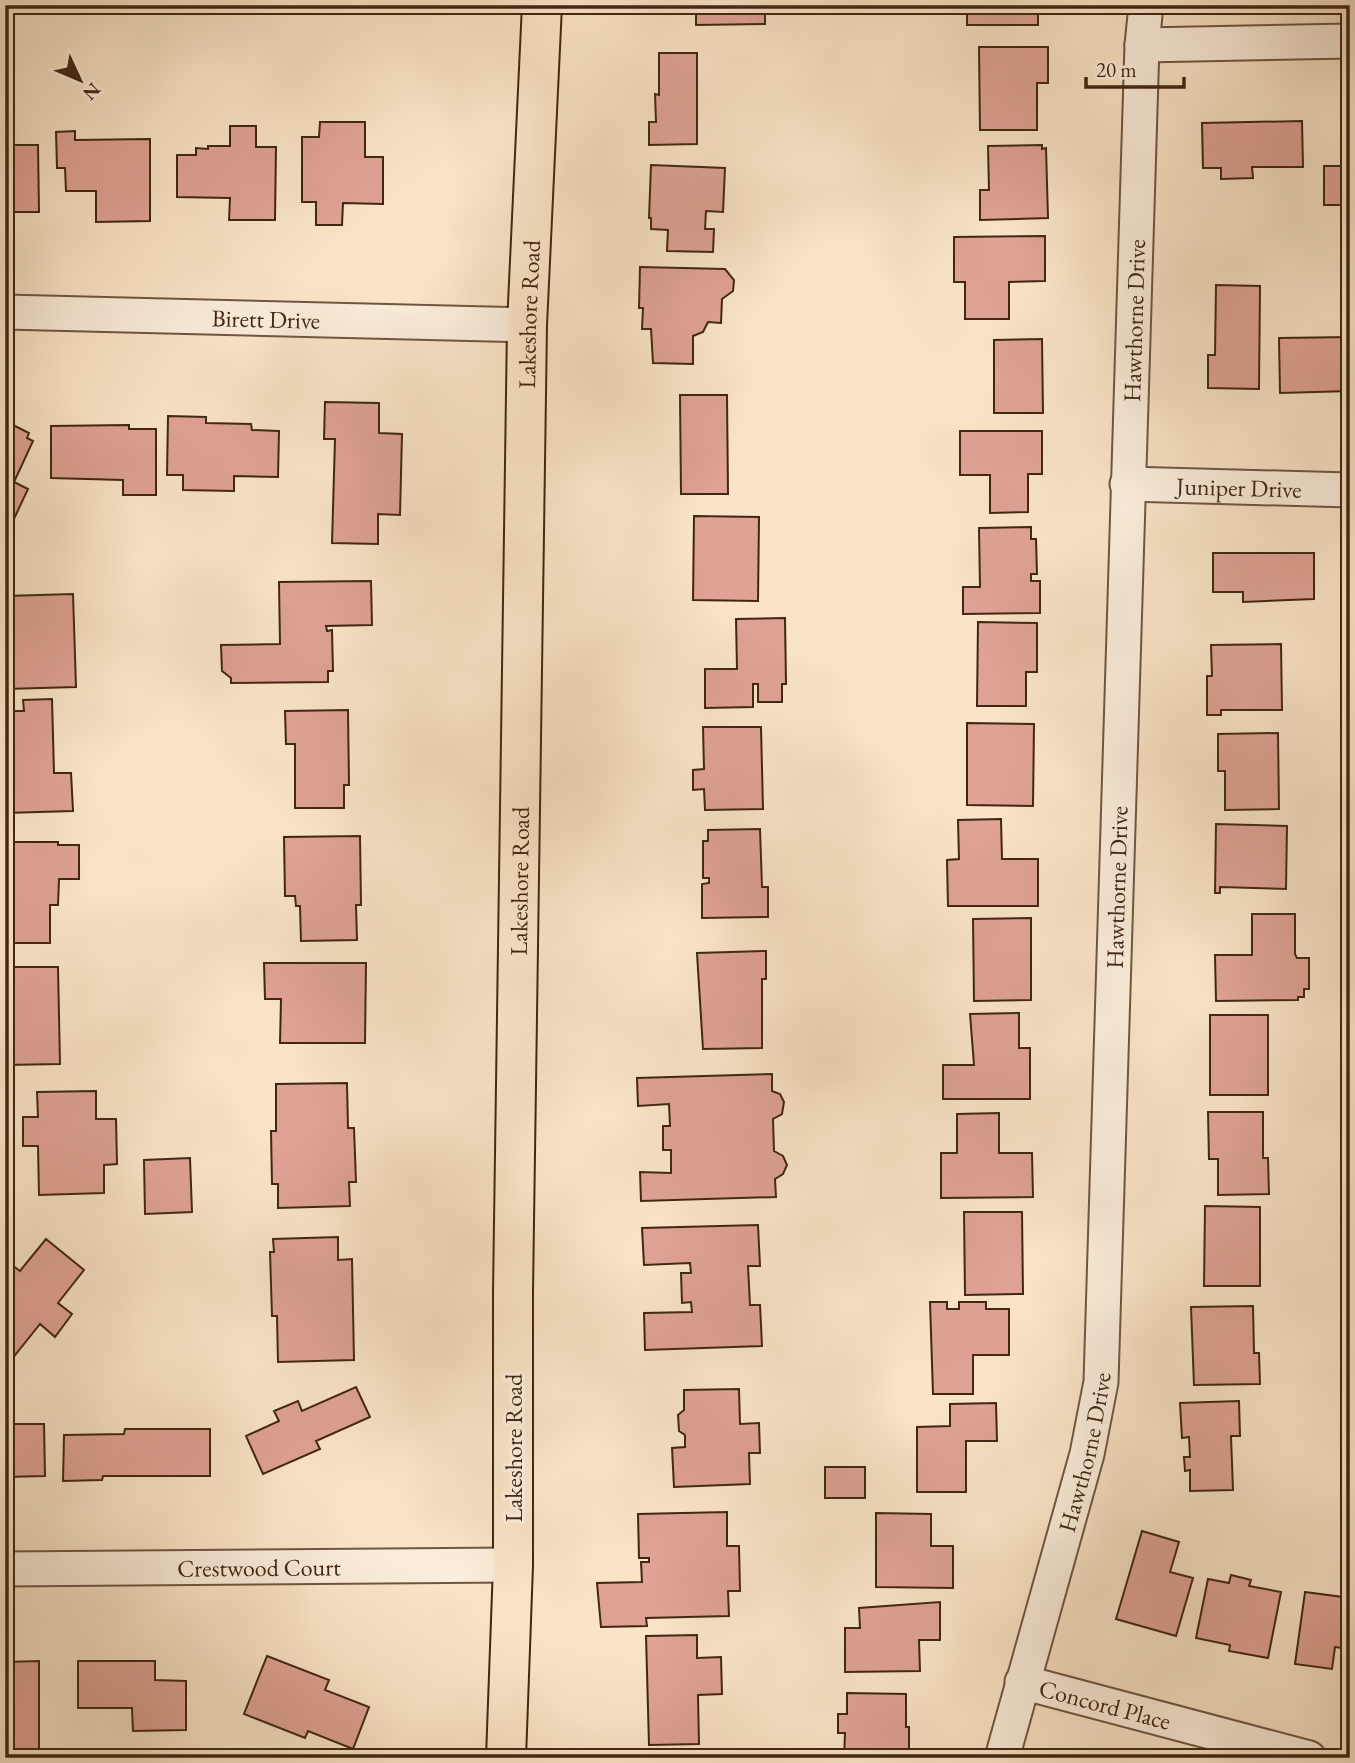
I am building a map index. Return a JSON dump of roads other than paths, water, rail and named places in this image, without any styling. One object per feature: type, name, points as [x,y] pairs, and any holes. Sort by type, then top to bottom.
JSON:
[{"type":"main road","name":"Lakeshore Road","points":[[506,1758],[513,1565],[513,1292],[527,325],[542,5]]},
{"type":"street","name":"Hawthorne Drive","points":[[1002,1758],[1080,1480],[1101,1382],[1127,484],[1142,45],[1146,5]]},
{"type":"street","points":[[1142,45],[1350,41]]},
{"type":"street","name":"Birett Drive","points":[[5,312],[527,325]]},
{"type":"street","name":"Juniper Drive","points":[[1127,484],[1350,490]]},
{"type":"street","name":"Crestwood Court","points":[[5,1569],[513,1565]]},
{"type":"street","name":"Concord Place","points":[[1022,1682],[1309,1758]]}]
